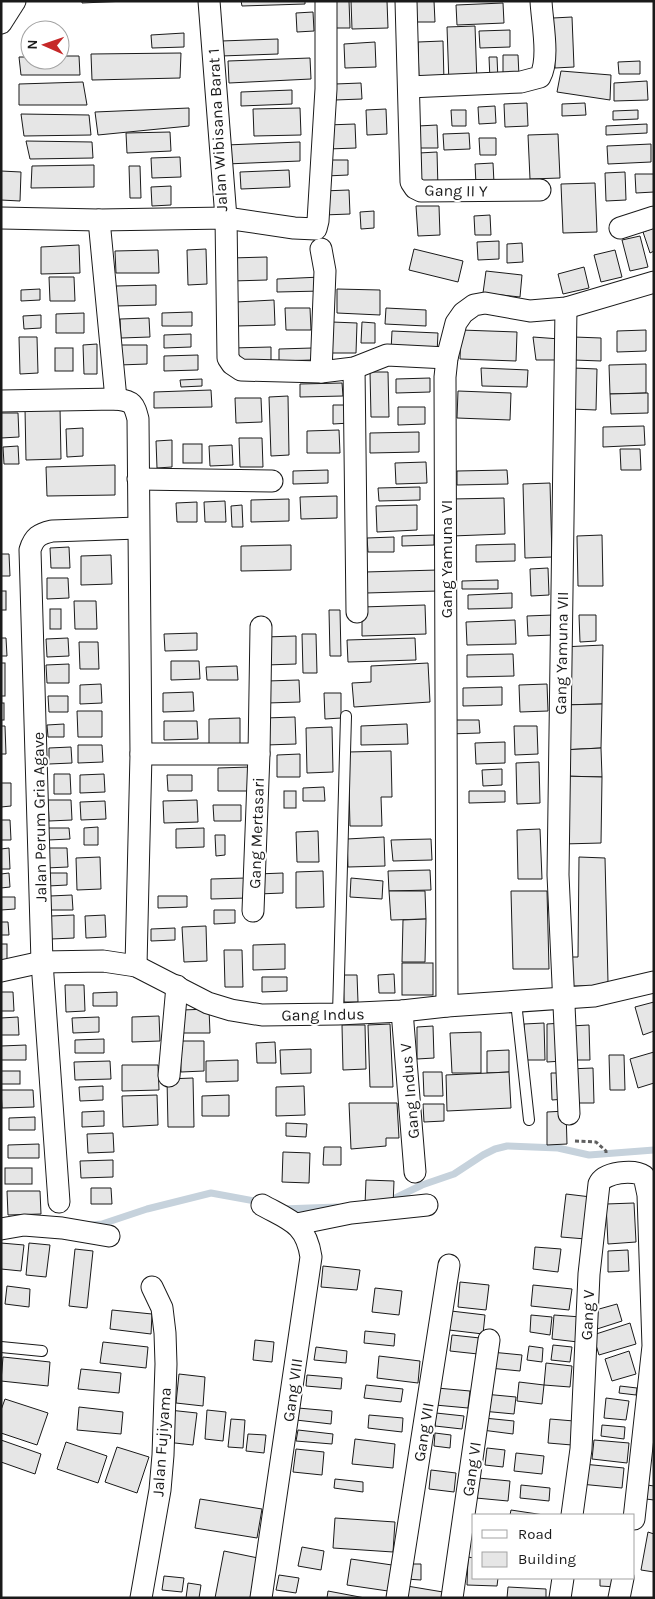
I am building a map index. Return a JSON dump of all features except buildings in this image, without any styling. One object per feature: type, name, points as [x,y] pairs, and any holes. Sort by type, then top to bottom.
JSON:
[{"type":"street","points":[[1,23],[15,1]]},
{"type":"street","name":"Jalan Wibisana Barat 1","points":[[1,218],[100,220],[226,218],[210,1]]},
{"type":"street","points":[[326,1],[326,89],[318,221],[316,228],[294,228],[226,218],[228,358],[232,364],[241,370],[321,372],[354,368],[387,355],[447,358]]},
{"type":"street","name":"Gang II Y","points":[[406,1],[411,182],[415,188],[421,190],[540,190]]},
{"type":"street","points":[[409,87],[521,82],[540,77],[544,69],[545,59],[541,1]]},
{"type":"street","points":[[620,228],[654,217]]},
{"type":"street","points":[[100,220],[116,399]]},
{"type":"street","points":[[321,249],[325,271],[321,372]]},
{"type":"street","name":"Gang Yamuna VI","points":[[447,1006],[445,377],[447,358],[456,323],[463,313],[474,305],[485,303],[530,311],[566,308],[654,282]]},
{"type":"street","name":"Gang Yamuna VII","points":[[566,308],[558,875],[568,1114]]},
{"type":"street","points":[[354,368],[357,612]]},
{"type":"street","points":[[1,401],[116,399],[128,401],[135,407],[138,419],[141,754],[136,966]]},
{"type":"street","points":[[138,479],[272,480]]},
{"type":"street","name":"Jalan Perum Gria Agave","points":[[59,1202],[42,962],[30,550],[34,540],[40,533],[52,530],[138,528]]},
{"type":"street","name":"Gang Mertasari","points":[[253,911],[261,627]]},
{"type":"street","name":"Gang Mertasari","points":[[141,754],[258,754]]},
{"type":"street","name":"Gang Indus","points":[[1,971],[42,962],[103,961],[136,966],[208,1003],[231,1010],[262,1015],[402,1011],[594,996],[654,982]]},
{"type":"street","points":[[169,1076],[177,986]]},
{"type":"street","name":"Gang Indus V","points":[[402,1011],[415,1172]]},
{"type":"street","points":[[605,1177],[632,1171],[638,1172],[644,1176],[648,1195],[653,1346],[635,1514]]},
{"type":"street","name":"Gang V","points":[[572,1514],[581,1449],[589,1274],[599,1184],[605,1177]]},
{"type":"street","points":[[262,1206],[297,1224],[351,1213],[427,1205]]},
{"type":"street","name":"Gang VIII","points":[[261,1598],[311,1257],[310,1245],[297,1224]]},
{"type":"street","points":[[1,1229],[24,1225],[62,1228],[109,1236]]},
{"type":"street","name":"Gang VII","points":[[397,1598],[448,1265]]},
{"type":"street","name":"Jalan Fujiyama","points":[[141,1598],[160,1490],[163,1455],[166,1364],[165,1333],[162,1308],[152,1287]]},
{"type":"street","name":"Gang VI","points":[[452,1598],[489,1340]]},
{"type":"street","points":[[560,1598],[563,1579]]},
{"type":"street","points":[[619,1598],[623,1579]]},
{"type":"lane","points":[[338,1014],[346,716]]},
{"type":"lane","points":[[516,1002],[529,1120]]},
{"type":"lane","points":[[1,1347],[42,1351]]},
{"type":"path","points":[[575,1141],[596,1142],[606,1151],[605,1177]]},
{"type":"waterway","points":[[387,1202],[422,1185],[454,1174],[483,1155],[507,1146],[558,1148],[589,1155],[654,1150]]},
{"type":"waterway","points":[[91,1225],[102,1224],[147,1209],[211,1193],[260,1202]]},
{"type":"waterway","points":[[282,1209],[337,1207]]}]
